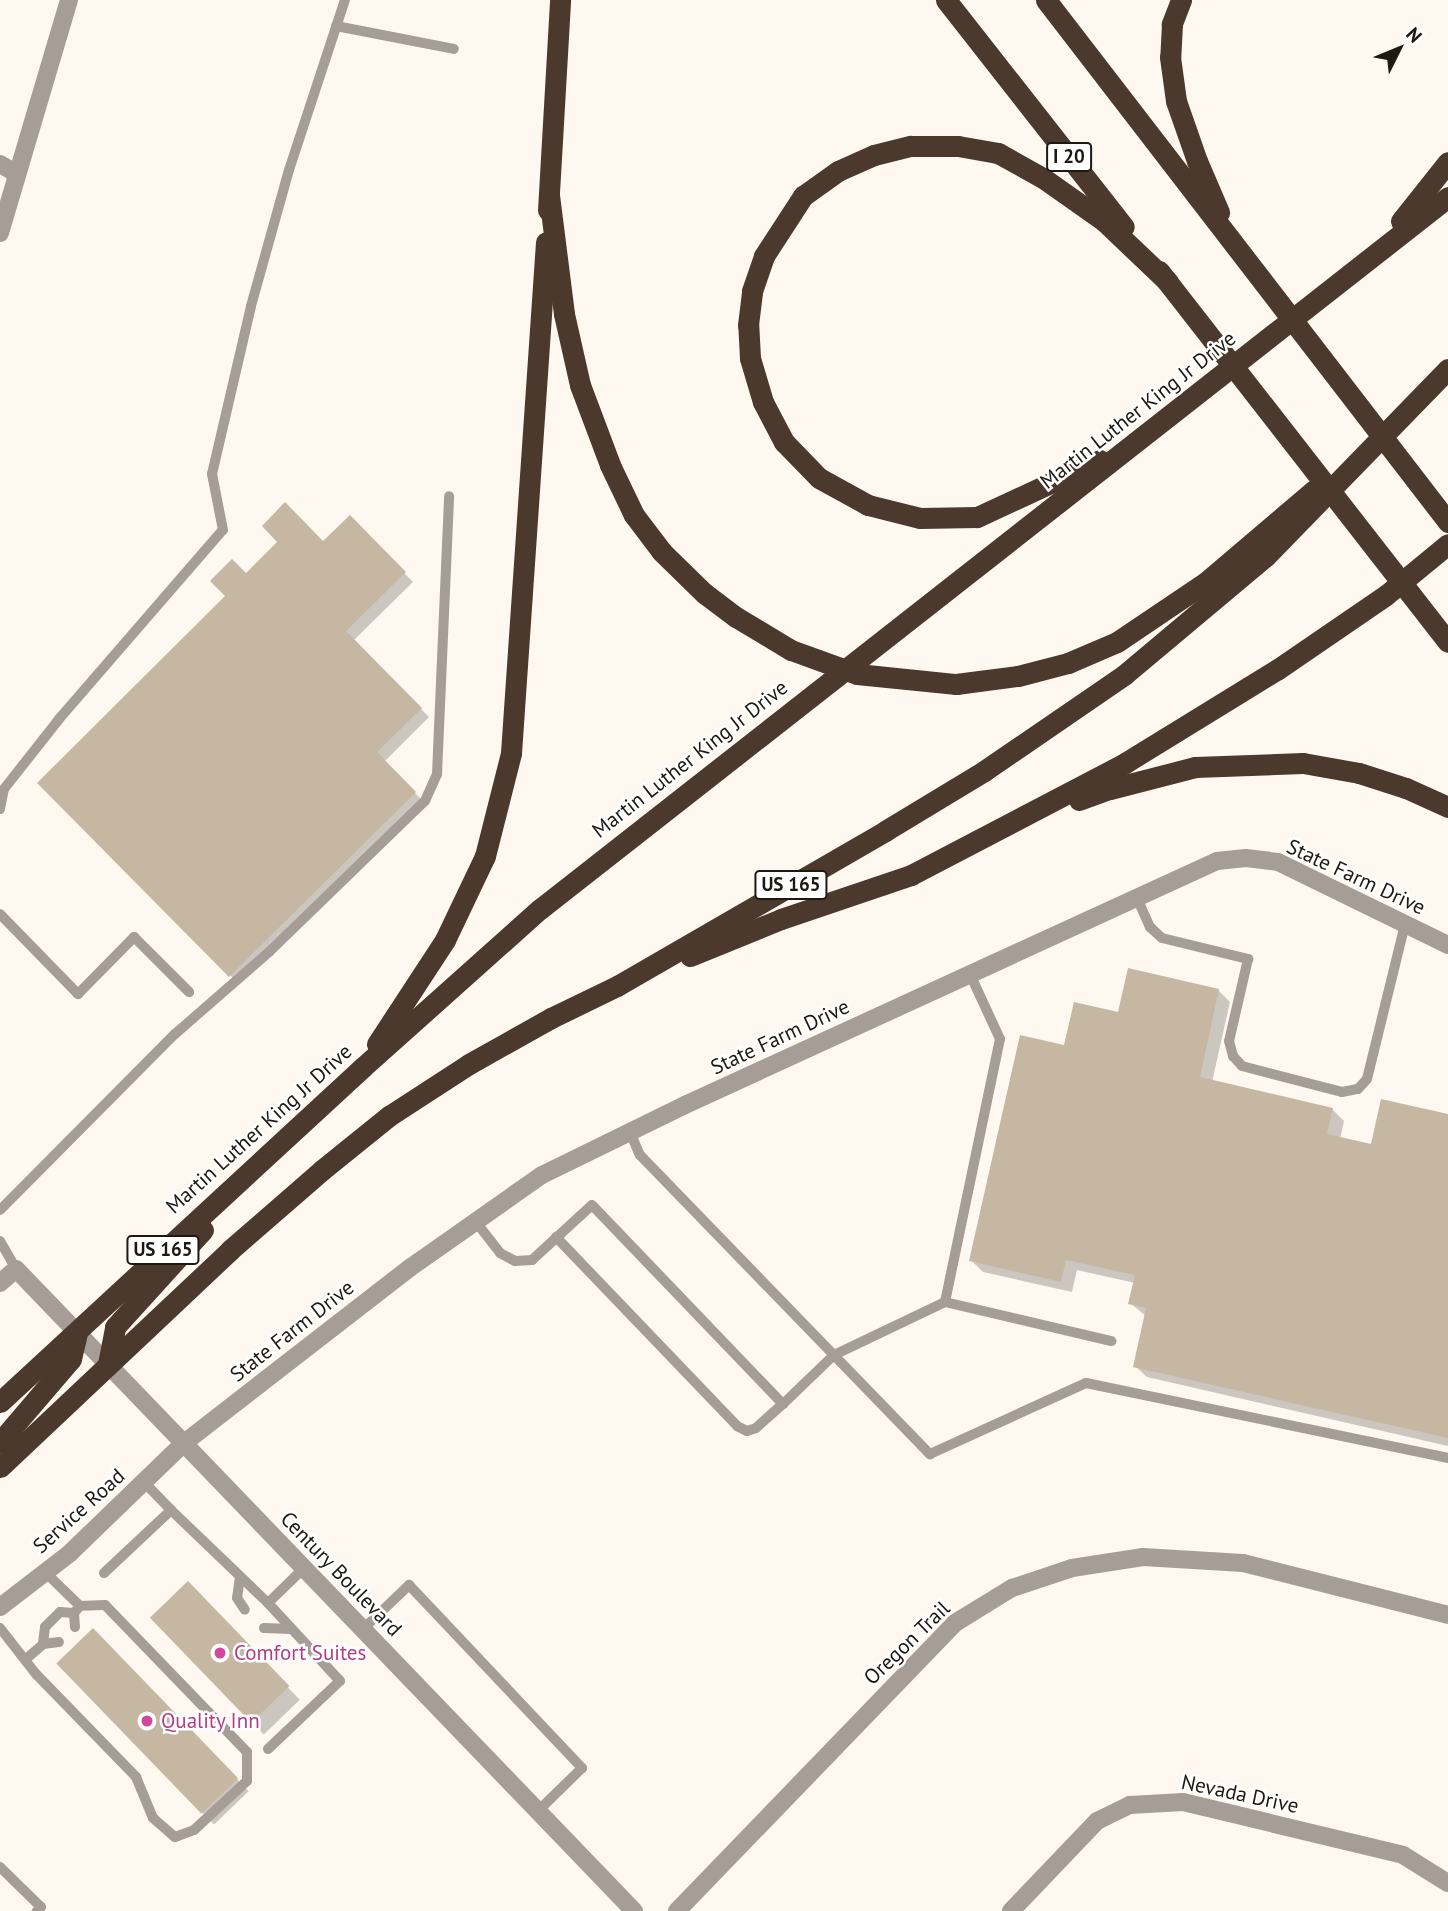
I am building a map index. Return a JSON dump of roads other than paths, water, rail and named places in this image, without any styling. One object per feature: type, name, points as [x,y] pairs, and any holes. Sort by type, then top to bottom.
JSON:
[{"type":"highway","points":[[363,1067],[444,940],[485,856],[511,753],[560,0]]},
{"type":"highway","name":"I 20","points":[[946,0],[1448,642]]},
{"type":"highway","points":[[1046,0],[1448,522]]},
{"type":"highway","points":[[1181,0],[1172,24],[1170,57],[1176,101],[1197,162],[1233,243]]},
{"type":"highway","points":[[1136,442],[977,517],[920,518],[868,505],[819,478],[784,442],[763,402],[750,358],[748,326],[752,291],[764,256],[803,197],[838,171],[874,155],[911,146],[958,146],[998,153],[1043,178],[1104,221],[1168,282]]},
{"type":"highway","points":[[1327,292],[1412,210],[1448,162]]},
{"type":"highway","points":[[549,195],[564,314],[580,384],[610,465],[634,515],[662,552],[704,593],[736,617],[791,650],[857,674],[956,684],[1018,676],[1068,663],[1117,642],[1206,582],[1414,405]]},
{"type":"highway","name":"Martin Luther King Jr Drive","points":[[0,1402],[363,1067],[540,909],[1448,197]]},
{"type":"highway","name":"US 165","points":[[0,1467],[230,1250],[389,1116],[468,1064],[551,1018],[617,986],[984,771],[1124,675],[1266,556],[1448,369]]},
{"type":"highway","points":[[617,986],[781,919],[911,875],[1002,829],[1125,763],[1278,669],[1385,594],[1448,544]]},
{"type":"highway","points":[[1002,829],[1110,789],[1152,777],[1195,767],[1262,762],[1303,763],[1359,773],[1406,788],[1448,807]]},
{"type":"highway","points":[[108,1364],[114,1327],[236,1193],[252,1169]]},
{"type":"highway","points":[[0,1441],[71,1359],[77,1332]]},
{"type":"street","points":[[0,233],[69,0]]},
{"type":"street","points":[[0,164],[17,174]]},
{"type":"street","name":"State Farm Drive","points":[[184,1443],[411,1267],[542,1175],[1217,861],[1246,858],[1279,862],[1448,945]]},
{"type":"street","points":[[0,1283],[16,1269]]},
{"type":"street","name":"Century Boulevard","points":[[16,1269],[634,1911]]},
{"type":"street","name":"Service Road","points":[[0,1606],[71,1553],[184,1443]]},
{"type":"street","name":"Oregon Trail","points":[[677,1911],[955,1623],[1012,1588],[1072,1568],[1143,1557],[1243,1563],[1448,1615]]},
{"type":"street","name":"Nevada Drive","points":[[1011,1911],[1097,1821],[1130,1805],[1183,1801],[1403,1855],[1448,1884]]},
{"type":"lane","points":[[0,809],[4,789],[59,719],[223,530],[212,474],[251,306],[289,170],[345,0]]},
{"type":"lane","points":[[336,26],[454,49]]},
{"type":"lane","points":[[0,1210],[175,1034],[269,952],[425,801],[437,774],[449,496]]},
{"type":"lane","points":[[1137,898],[1150,928],[1161,938],[1248,959],[1230,1041],[1233,1056],[1242,1066],[1342,1091],[1358,1089],[1367,1079],[1405,924]]},
{"type":"lane","points":[[0,914],[78,994],[134,937],[189,992]]},
{"type":"lane","points":[[945,1302],[1000,1039],[970,974]]},
{"type":"lane","points":[[630,1132],[640,1155],[930,1454],[1086,1383],[1448,1458]]},
{"type":"lane","points":[[476,1222],[500,1253],[515,1261],[532,1260],[592,1205],[782,1404]]},
{"type":"lane","points":[[556,1237],[737,1426],[747,1431],[756,1428],[834,1355],[945,1302],[1111,1341]]},
{"type":"lane","points":[[0,1241],[16,1269]]},
{"type":"lane","points":[[144,1482],[268,1603],[340,1681],[268,1749]]},
{"type":"lane","points":[[104,1573],[171,1510]]},
{"type":"lane","points":[[268,1603],[304,1568]]},
{"type":"lane","points":[[45,1572],[77,1609],[75,1627]]},
{"type":"lane","points":[[240,1577],[237,1598],[245,1610]]},
{"type":"lane","points":[[363,1629],[409,1585],[582,1768],[538,1811]]},
{"type":"lane","points":[[0,1628],[36,1674],[136,1777],[153,1818],[176,1836],[194,1830],[247,1782],[247,1752],[105,1605],[60,1612],[45,1627],[43,1643],[26,1659]]},
{"type":"lane","points":[[264,1628],[292,1629]]},
{"type":"lane","points":[[43,1643],[59,1642]]},
{"type":"lane","points":[[0,1867],[41,1907],[37,1911]]},
{"type":"place","name":"Comfort Suites","points":[[220,1653]]},
{"type":"place","name":"Quality Inn","points":[[147,1721]]}]
